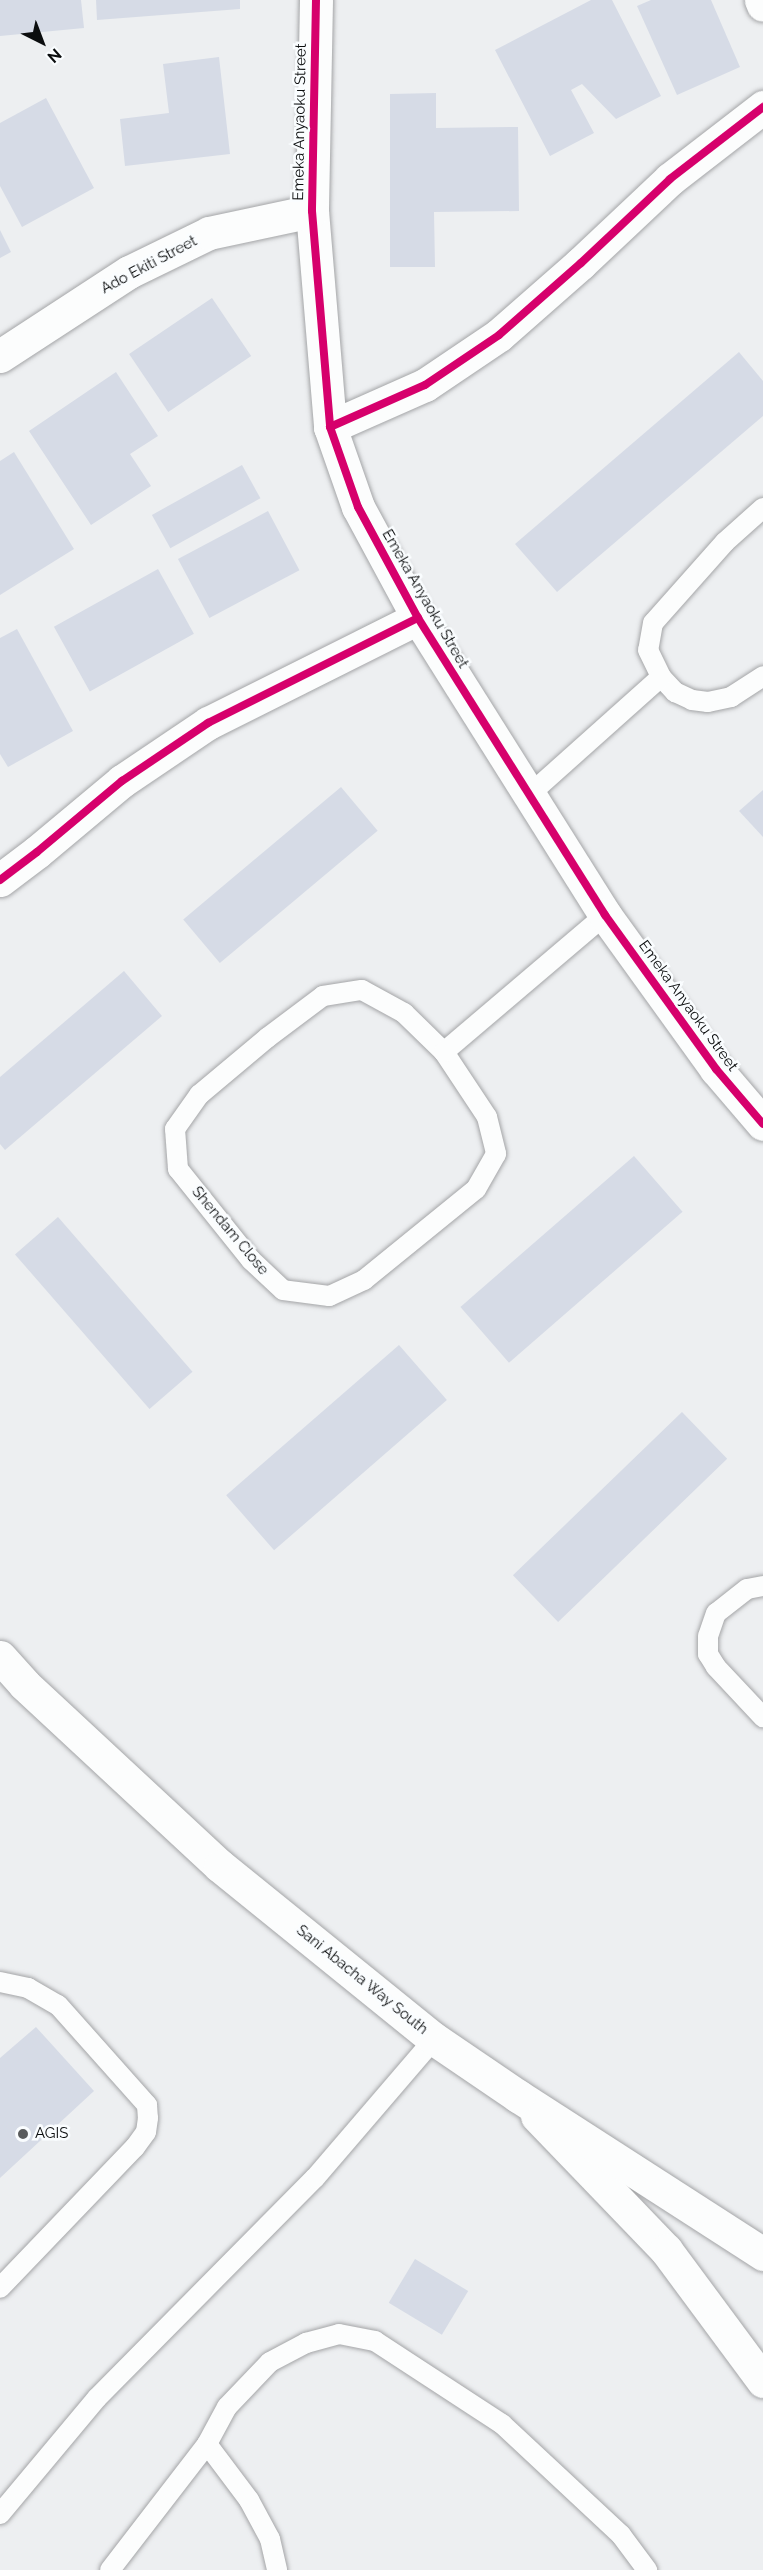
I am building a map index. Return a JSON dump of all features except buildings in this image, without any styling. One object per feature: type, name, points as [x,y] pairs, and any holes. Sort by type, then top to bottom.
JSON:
[{"type":"main road","name":"Emeka Anyaoku Street","points":[[316,0],[312,211],[330,427],[358,507],[418,618],[605,915],[716,1069],[763,1124]]},
{"type":"main road","points":[[761,0],[763,5]]},
{"type":"main road","points":[[330,427],[425,385],[499,335],[582,263],[670,179],[763,107]]},
{"type":"main road","name":"Ado Ekiti Street","points":[[0,356],[129,272],[209,232],[312,211]]},
{"type":"main road","points":[[0,880],[122,781],[208,723],[418,618]]},
{"type":"main road","name":"Sani Abacha Way South","points":[[0,1657],[24,1684],[220,1866],[434,2038],[518,2096],[763,2254]]},
{"type":"main road","points":[[518,2096],[666,2250],[763,2381]]},
{"type":"lane","points":[[763,508],[725,542],[652,622],[648,650],[661,677],[675,692],[708,702],[730,697],[763,676]]},
{"type":"lane","points":[[529,795],[661,677]]},
{"type":"lane","points":[[444,1052],[605,915]]},
{"type":"lane","name":"Shendam Close","points":[[362,990],[404,1013],[444,1052],[487,1117],[496,1154],[476,1189],[364,1280],[329,1296],[283,1290],[251,1260],[178,1169],[175,1129],[199,1095],[267,1038],[323,996],[362,990]]},
{"type":"lane","points":[[763,1586],[747,1589],[716,1613],[708,1636],[708,1654],[716,1667],[763,1716]]},
{"type":"lane","points":[[0,1982],[28,1988],[58,2005],[147,2105],[148,2118],[146,2132],[135,2147],[0,2288]]},
{"type":"lane","points":[[0,2514],[97,2398],[315,2178],[434,2038]]},
{"type":"lane","points":[[110,2570],[207,2444],[227,2407],[270,2362],[306,2343],[339,2334],[375,2342],[502,2424],[621,2535],[647,2570]]},
{"type":"lane","points":[[207,2444],[249,2500],[270,2539],[277,2570]]},
{"type":"cycle path","points":[[316,0],[312,211],[330,427],[358,507],[418,618],[605,915],[716,1069],[763,1124]]},
{"type":"cycle path","points":[[330,427],[425,385],[499,335],[581,263],[670,179],[763,107]]},
{"type":"cycle path","points":[[0,880],[122,781],[208,723],[418,618]]},
{"type":"place","name":"AGIS","points":[[23,2134]]}]
